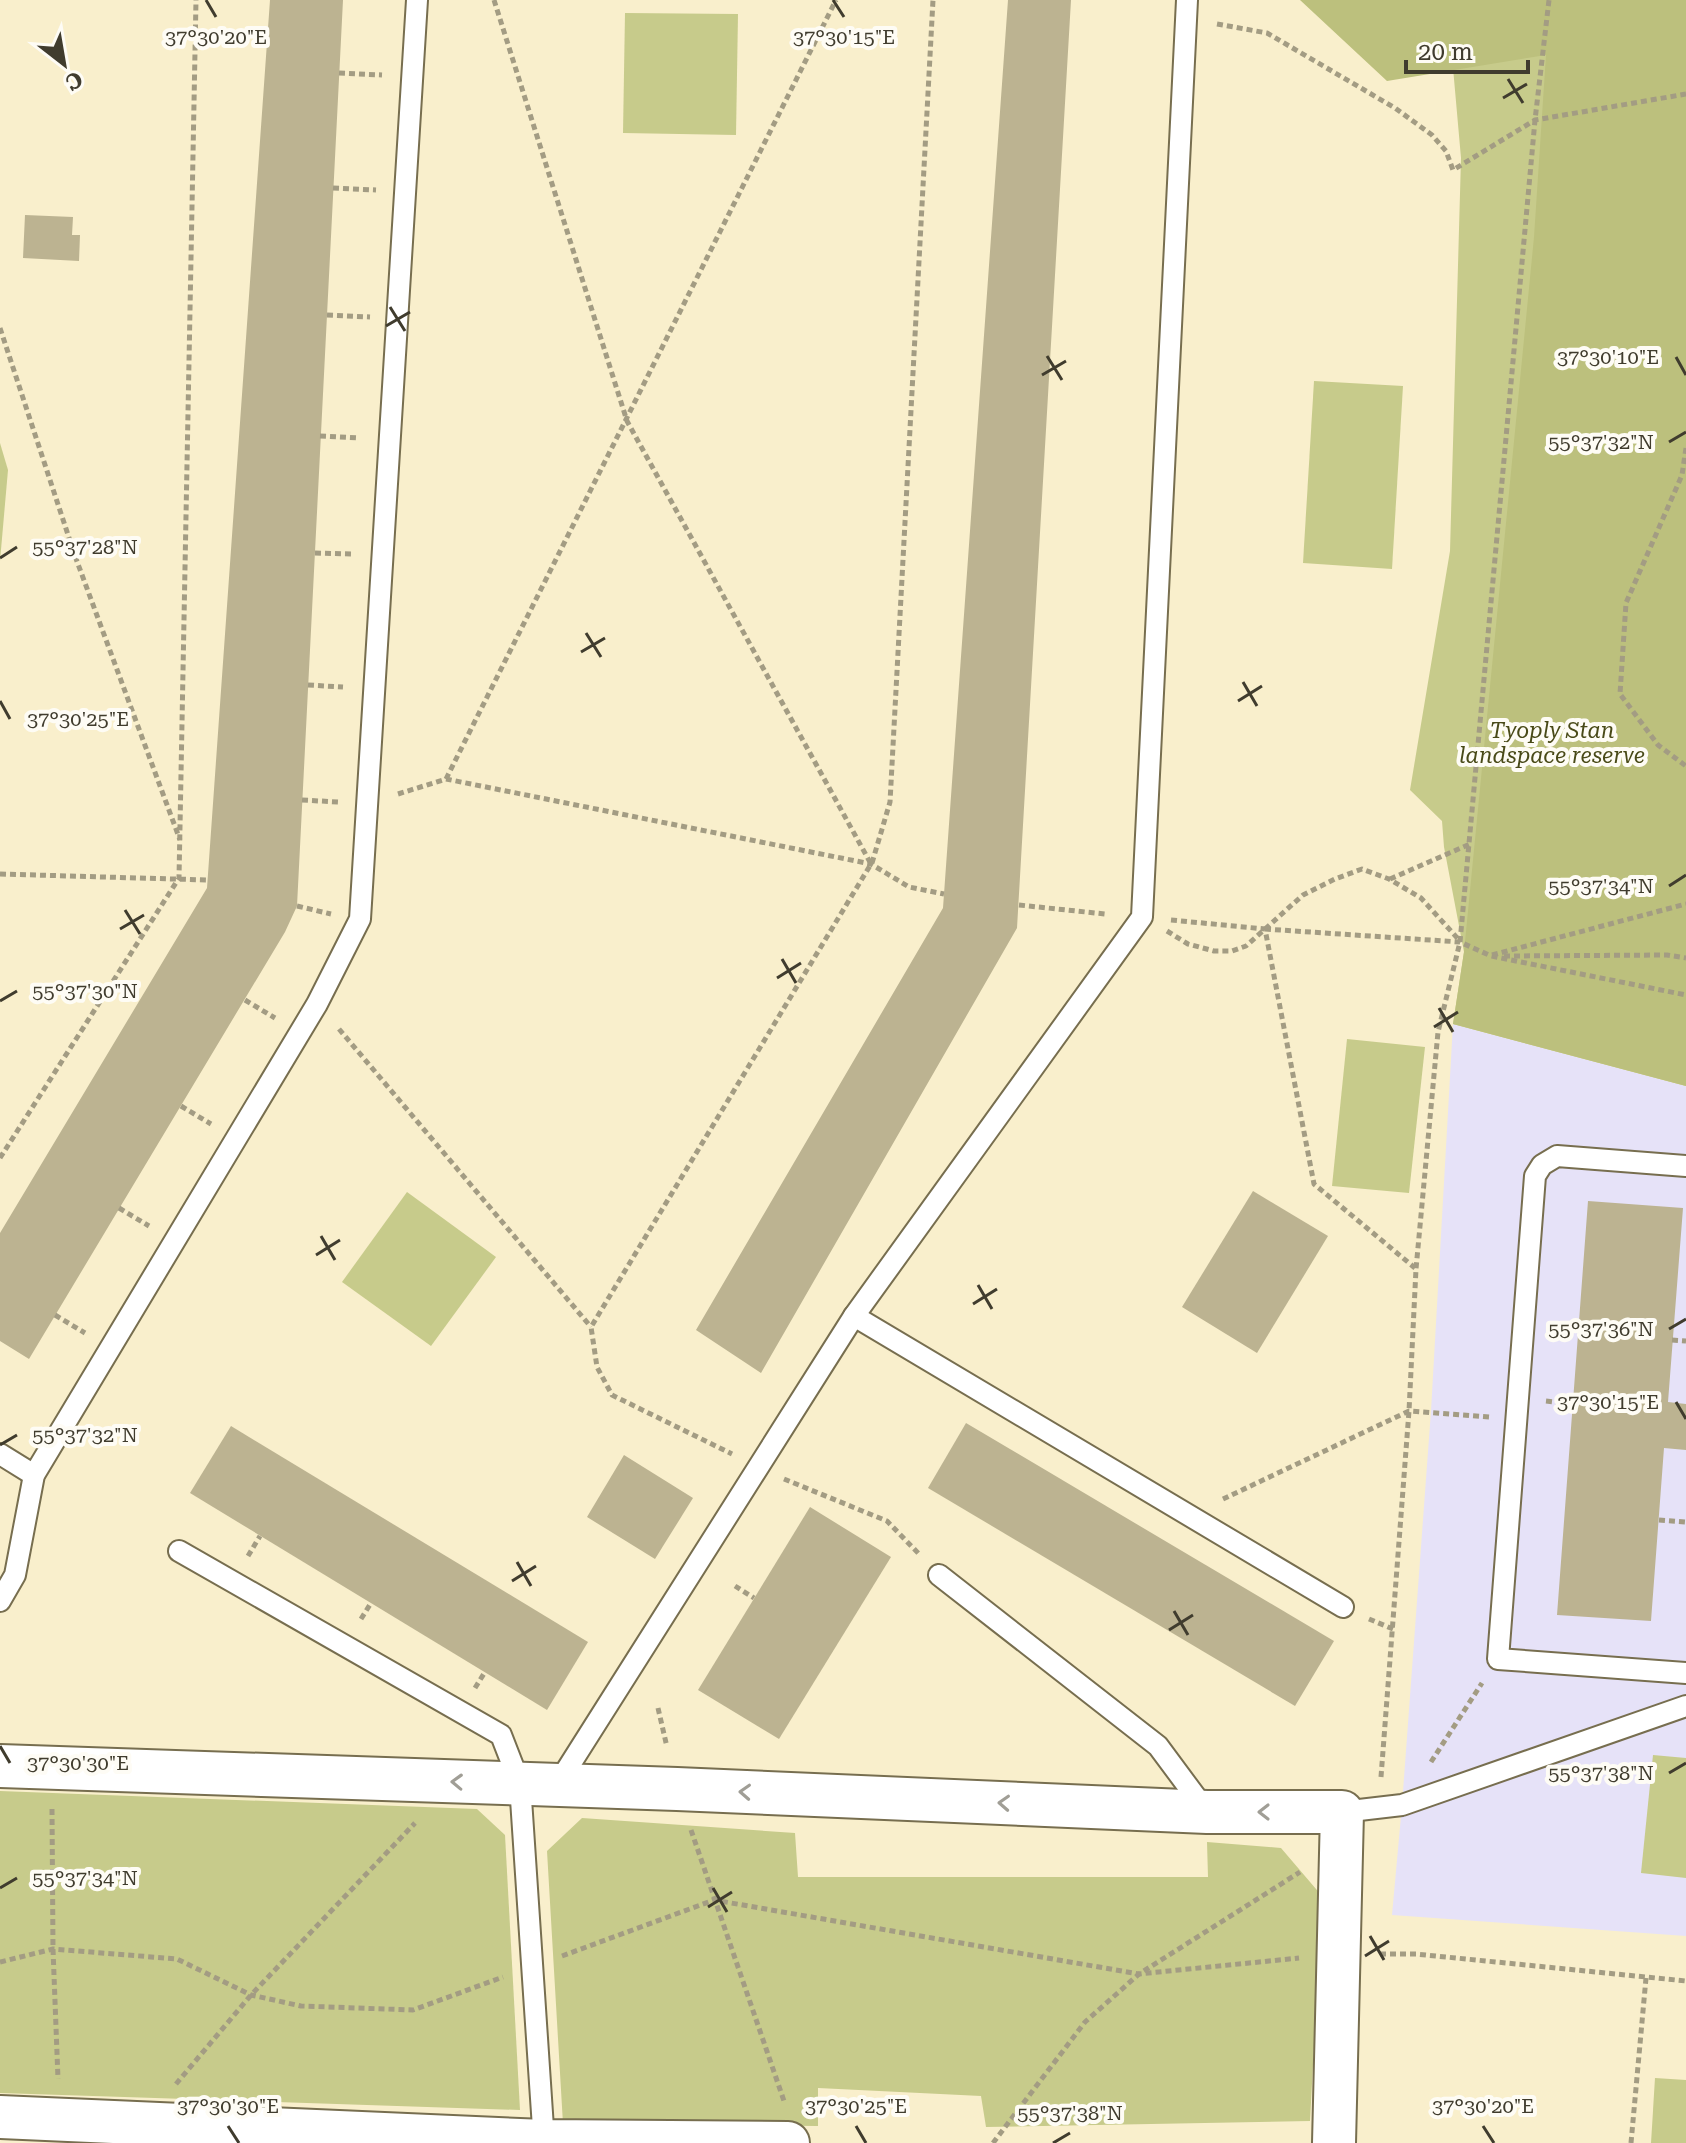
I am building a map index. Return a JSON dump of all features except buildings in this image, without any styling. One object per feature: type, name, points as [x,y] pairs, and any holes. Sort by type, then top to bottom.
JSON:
[{"type":"street","points":[[0,1766],[677,1789],[1207,1812],[1342,1812],[1334,2143]]},
{"type":"street","points":[[0,2117],[60,2120],[125,2130],[544,2142],[788,2129]]},
{"type":"lane","points":[[0,1601],[15,1575],[34,1475],[317,1004],[360,919],[417,0]]},
{"type":"lane","points":[[544,2142],[532,1967],[539,1784],[758,1467],[854,1316],[1142,917],[1187,9]]},
{"type":"lane","points":[[1686,1166],[1557,1156],[1542,1165],[1535,1176],[1498,1659],[1686,1673]]},
{"type":"lane","points":[[854,1316],[1343,1607]]},
{"type":"lane","points":[[0,1454],[34,1475]]},
{"type":"lane","points":[[179,1551],[501,1735],[539,1784]]},
{"type":"lane","points":[[939,1575],[1158,1746],[1207,1812]]},
{"type":"lane","points":[[1342,1812],[1402,1805],[1686,1706]]},
{"type":"path","points":[[0,1158],[179,878],[196,0]]},
{"type":"path","points":[[494,0],[627,421],[871,864]]},
{"type":"path","points":[[446,779],[836,0]]},
{"type":"path","points":[[591,1327],[871,864],[890,802],[933,0]]},
{"type":"path","points":[[1342,1812],[1383,1775],[1416,1269],[1438,1032],[1460,942],[1535,120],[1549,0]]},
{"type":"path","points":[[1187,9],[1267,33],[1395,108],[1432,135],[1446,151],[1453,170],[1535,120],[1686,94]]},
{"type":"path","points":[[339,73],[412,77]]},
{"type":"path","points":[[333,188],[405,191]]},
{"type":"path","points":[[327,315],[397,318]]},
{"type":"path","points":[[0,328],[75,556],[181,845]]},
{"type":"path","points":[[320,436],[389,439]]},
{"type":"path","points":[[1686,448],[1682,475],[1626,603],[1620,694],[1658,745],[1686,766]]},
{"type":"path","points":[[366,803],[446,779],[871,864],[909,887],[944,894]]},
{"type":"path","points":[[1389,879],[1470,844]]},
{"type":"path","points":[[1142,917],[1188,944],[1214,951],[1232,951],[1246,946],[1303,895],[1362,869],[1389,879],[1421,898],[1460,942]]},
{"type":"path","points":[[0,874],[208,880]]},
{"type":"path","points":[[1491,956],[1686,904]]},
{"type":"path","points":[[1197,922],[1460,942],[1491,956],[1686,995]]},
{"type":"path","points":[[1265,929],[1314,1184],[1416,1269]]},
{"type":"path","points":[[1491,956],[1667,955],[1686,958]]},
{"type":"path","points":[[317,1004],[591,1327],[597,1367],[612,1395],[758,1467]]},
{"type":"path","points":[[1672,1340],[1686,1341]]},
{"type":"path","points":[[1190,1515],[1409,1411],[1515,1419]]},
{"type":"path","points":[[799,1486],[887,1521],[939,1575]]},
{"type":"path","points":[[1659,1520],[1686,1522]]},
{"type":"path","points":[[735,1586],[754,1598]]},
{"type":"path","points":[[1402,1805],[1498,1659]]},
{"type":"path","points":[[52,1768],[53,1949],[60,2120]]},
{"type":"path","points":[[125,2130],[454,1782]]},
{"type":"path","points":[[677,1789],[788,2129]]},
{"type":"path","points":[[993,2143],[1085,2022],[1139,1974],[1304,1870]]},
{"type":"path","points":[[0,1962],[53,1949],[177,1959],[251,1995],[301,2006],[413,2010],[714,1900],[1139,1974],[1340,1954],[1416,1954],[1686,1981]]},
{"type":"path","points":[[1631,2143],[1646,1978]]},
{"type":"shaded area","points":[[1453,1024],[1686,1086],[1686,1936],[1392,1915],[1431,1411]]},
{"type":"green space","name":"Tyoply Stan landspace reserve","points":[[1300,0],[1686,0],[1686,1086],[1453,1024],[1464,952],[1534,237],[1546,55],[1387,81]]},
{"type":"green space","name":"Tyoply Stan landspace reserve","points":[[1447,0],[1686,0],[1686,1086],[1453,1024],[1464,952],[1442,821],[1410,790],[1450,551],[1461,158]]},
{"type":"green space","points":[[625,13],[738,14],[736,135],[623,133]]},
{"type":"green space","points":[[1314,381],[1403,386],[1392,569],[1303,563]]},
{"type":"green space","points":[[0,443],[8,470],[0,561]]},
{"type":"green space","points":[[1347,1039],[1425,1047],[1409,1193],[1332,1186]]},
{"type":"green space","points":[[407,1192],[496,1257],[431,1346],[342,1282]]},
{"type":"green space","points":[[1653,1755],[1686,1758],[1686,1878],[1641,1873]]},
{"type":"green space","points":[[0,1791],[477,1809],[505,1835],[520,2110],[0,2093]]},
{"type":"green space","points":[[582,1818],[795,1833],[798,1877],[1208,1877],[1207,1842],[1281,1848],[1322,1896],[1310,2121],[986,2127],[981,2096],[818,2088],[818,2126],[563,2124],[547,1851]]},
{"type":"green space","points":[[1655,2078],[1686,2080],[1686,2143],[1651,2143]]}]
